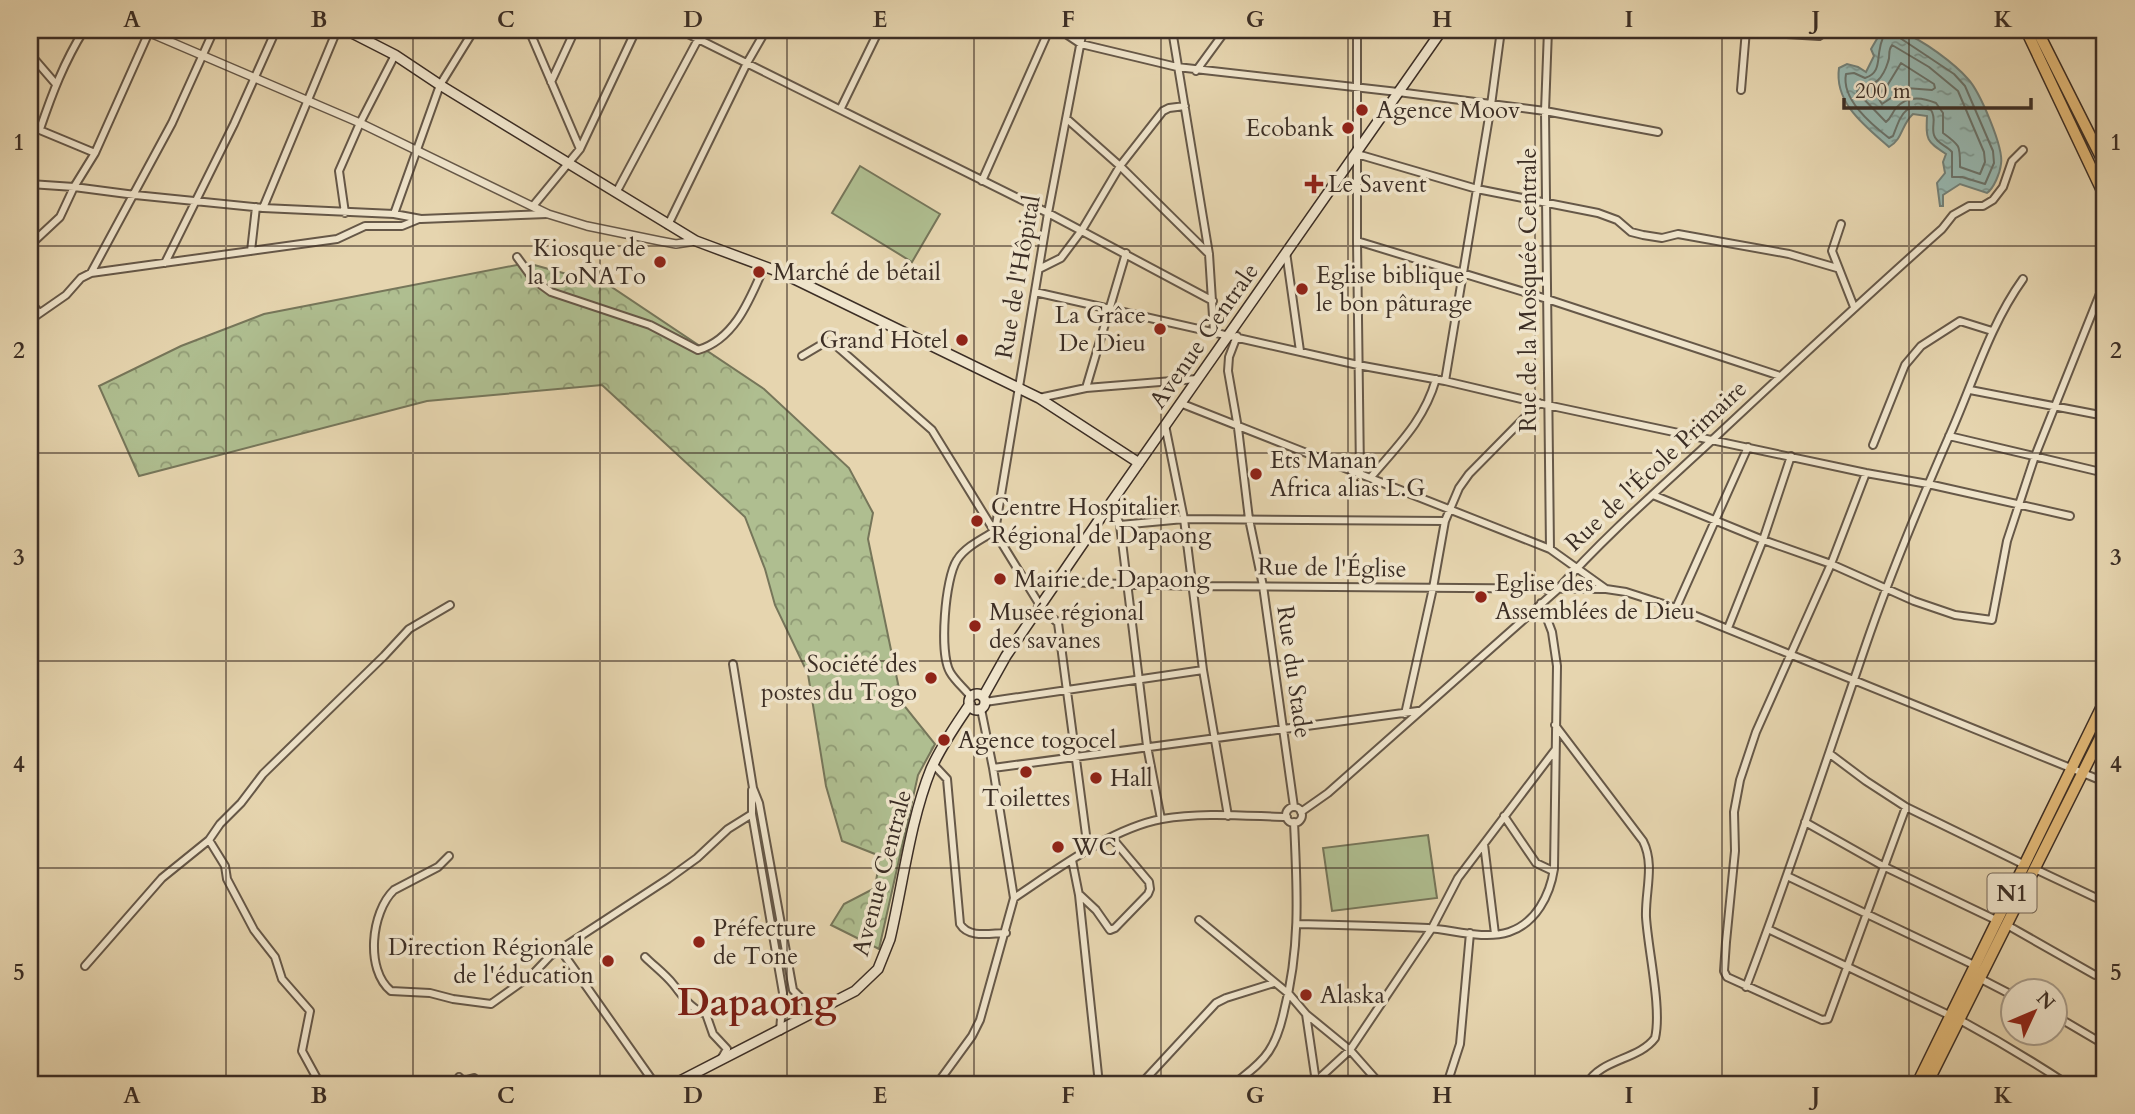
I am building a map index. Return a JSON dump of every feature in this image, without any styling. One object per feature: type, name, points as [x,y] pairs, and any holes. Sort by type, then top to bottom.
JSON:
[{"type":"highway","points":[[2026,30],[2105,197]]},
{"type":"highway","points":[[2039,31],[2105,165]]},
{"type":"highway","name":"N1","points":[[1920,1084],[1955,1018],[1981,979],[2025,865],[2105,700]]},
{"type":"highway","name":"N1","points":[[1955,1018],[1976,966],[2035,869],[2105,728]]},
{"type":"main road","points":[[346,30],[395,55],[696,241],[789,276],[1039,398],[1139,463]]},
{"type":"main road","name":"Avenue Centrale","points":[[674,1084],[816,1013],[866,982],[878,969],[885,955],[914,827],[933,764],[954,727],[977,702],[1180,403],[1232,335],[1285,251],[1442,30]]},
{"type":"street","points":[[40,129],[53,97],[55,83],[84,30]]},
{"type":"street","points":[[91,273],[135,195],[214,30]]},
{"type":"street","points":[[165,263],[197,201],[276,30]]},
{"type":"street","points":[[251,251],[260,208],[308,103],[337,30]]},
{"type":"street","points":[[394,214],[440,85],[474,30]]},
{"type":"street","points":[[529,30],[580,149]]},
{"type":"street","points":[[551,82],[575,30]]},
{"type":"street","points":[[533,206],[580,149],[636,30]]},
{"type":"street","points":[[680,30],[1082,230],[1213,301]]},
{"type":"street","points":[[617,191],[703,30]]},
{"type":"street","points":[[668,225],[747,63],[766,30]]},
{"type":"street","points":[[841,108],[879,30]]},
{"type":"street","points":[[982,181],[1049,30]]},
{"type":"street","points":[[1060,30],[1081,44],[1196,71],[1398,92],[1545,111],[1658,132]]},
{"type":"street","name":"Rue de l'Hôpital","points":[[995,531],[1048,213],[1083,30]]},
{"type":"street","points":[[1172,30],[1209,254],[1214,332]]},
{"type":"street","points":[[1196,71],[1226,30]]},
{"type":"street","points":[[1357,30],[1360,473]]},
{"type":"street","points":[[1445,380],[1501,30]]},
{"type":"street","name":"Rue de la Mosquée Centrale","points":[[1548,30],[1545,111],[1550,549]]},
{"type":"street","points":[[1722,30],[1819,36],[1827,31],[1834,34],[1855,30]]},
{"type":"street","points":[[30,245],[61,217],[74,187],[95,153],[146,31],[255,77],[308,103],[360,123],[548,214],[602,230],[668,243],[696,241]]},
{"type":"street","points":[[1741,90],[1746,31]]},
{"type":"street","points":[[30,54],[55,83]]},
{"type":"street","points":[[345,212],[339,171],[395,55]]},
{"type":"street","points":[[1039,269],[1061,258],[1082,230],[1120,166],[1163,111],[1185,106]]},
{"type":"street","points":[[1067,119],[1120,166],[1209,254]]},
{"type":"street","points":[[30,126],[95,153]]},
{"type":"street","name":"Rue de l'École Primaire","points":[[1301,812],[1328,793],[1557,590],[1653,495],[1854,307],[1942,229],[1953,215],[1969,206],[1983,206],[1993,200],[2003,187],[2012,162],[2023,150]]},
{"type":"street","points":[[1357,152],[1477,189],[1603,214],[1617,220],[1631,232],[1643,235],[1662,239],[1678,234],[1777,252],[1837,268]]},
{"type":"street","points":[[30,184],[260,208],[394,214],[421,219],[548,214]]},
{"type":"street","points":[[30,320],[66,295],[81,278],[91,273],[337,239],[365,226],[402,226],[421,219]]},
{"type":"street","points":[[1841,224],[1832,248],[1837,268],[1854,307]]},
{"type":"street","points":[[1357,241],[1547,299],[1780,376]]},
{"type":"street","points":[[1285,251],[1300,351]]},
{"type":"street","points":[[1086,388],[1126,253]]},
{"type":"street","points":[[517,257],[533,279],[551,292],[650,325],[698,350],[710,346],[737,321],[764,267]]},
{"type":"street","points":[[1746,987],[1886,590],[1992,331],[2006,302],[2023,279]]},
{"type":"street","points":[[1653,495],[1716,522],[1830,564],[1886,590],[1955,615],[1992,620],[2003,557],[2035,456],[2101,291]]},
{"type":"street","points":[[1035,292],[1358,365],[1445,380],[1547,405],[2070,516]]},
{"type":"street","points":[[30,301],[38,313]]},
{"type":"street","points":[[1873,444],[1905,365],[1920,346],[1960,321],[1992,331]]},
{"type":"street","name":"Rue du Stade","points":[[1232,335],[1228,371],[1249,519],[1263,586],[1294,807]]},
{"type":"street","points":[[802,356],[824,343],[832,342],[926,423],[1041,607],[1055,619],[1059,627],[1088,850]]},
{"type":"street","points":[[1039,398],[1086,388],[1197,379]]},
{"type":"street","points":[[1371,477],[1420,418],[1436,379]]},
{"type":"street","points":[[1970,390],[2105,416]]},
{"type":"street","points":[[1180,403],[1550,549],[1606,589],[1626,592],[1728,628],[2105,782]]},
{"type":"street","points":[[1405,714],[1445,522],[1459,488],[1469,474],[1539,403]]},
{"type":"street","points":[[1166,425],[1184,519],[1203,670],[1228,816]]},
{"type":"street","points":[[1949,436],[2105,473]]},
{"type":"street","points":[[1676,608],[1748,447]]},
{"type":"street","points":[[1728,628],[1763,540],[1791,457]]},
{"type":"street","points":[[1866,473],[1830,564],[1754,738],[1740,780],[1734,812],[1735,851],[1724,971],[1727,977],[1825,1020],[1848,968],[1906,807]]},
{"type":"street","points":[[1112,503],[1120,525],[1147,746],[1161,819]]},
{"type":"street","points":[[1120,525],[1184,519],[1445,522]]},
{"type":"street","points":[[937,1084],[978,1027],[1014,898],[993,768],[977,702],[949,671],[944,637],[945,612],[952,571],[957,559],[965,550],[995,531]]},
{"type":"street","name":"Rue de l'Église","points":[[1058,582],[1194,586],[1606,589]]},
{"type":"street","points":[[1298,924],[1432,928],[1495,934],[1517,929],[1539,909],[1547,896],[1553,871],[1556,654],[1552,632],[1541,603]]},
{"type":"street","points":[[85,966],[162,878],[209,840],[263,774],[409,629],[450,605]]},
{"type":"street","points":[[733,664],[753,788],[752,814],[783,993],[780,1031]]},
{"type":"street","points":[[977,702],[1203,670]]},
{"type":"street","points":[[993,768],[1419,711]]},
{"type":"street","points":[[1555,725],[1643,841],[1650,860],[1646,915],[1657,1018],[1655,1038],[1644,1047],[1597,1072],[1587,1084]]},
{"type":"street","points":[[1315,1083],[1350,1050],[1432,928],[1458,878],[1555,750]]},
{"type":"street","points":[[1830,754],[1906,807],[2025,865]]},
{"type":"street","points":[[933,764],[947,779],[960,924],[970,934],[1006,933]]},
{"type":"street","points":[[753,788],[759,803],[793,990],[816,1013]]},
{"type":"street","points":[[1287,817],[1289,809],[1294,807],[1301,812],[1300,819],[1294,822]]},
{"type":"street","points":[[449,856],[438,867],[394,890],[384,903],[377,923],[377,969],[391,991],[430,993],[491,1004],[525,980],[561,949],[668,879],[728,829],[752,814]]},
{"type":"street","points":[[1504,816],[1536,863],[1553,871]]},
{"type":"street","points":[[1014,898],[1088,850],[1161,819],[1287,817],[1294,822]]},
{"type":"street","points":[[1234,1084],[1257,1065],[1272,1047],[1289,994],[1298,924],[1294,822]]},
{"type":"street","points":[[1805,822],[1883,866],[2003,923],[2095,975],[2105,972]]},
{"type":"street","points":[[1079,895],[1112,930],[1148,894],[1149,882],[1112,838]]},
{"type":"street","points":[[209,840],[225,866],[227,879],[254,930],[275,957],[282,979],[310,1011],[302,1051],[320,1084]]},
{"type":"street","points":[[1484,844],[1495,934]]},
{"type":"street","points":[[758,849],[767,848]]},
{"type":"street","points":[[1072,860],[1079,895],[1099,1084]]},
{"type":"street","points":[[2035,869],[2105,902]]},
{"type":"street","points":[[1787,876],[1976,966]]},
{"type":"street","points":[[1199,920],[1289,994],[1306,1014],[1350,1050],[1380,1084]]},
{"type":"street","points":[[1768,929],[2011,1047],[2067,1084]]},
{"type":"street","points":[[1447,1084],[1457,1056],[1461,1033],[1470,933]]},
{"type":"street","points":[[561,949],[655,1084]]},
{"type":"street","points":[[645,957],[672,983],[686,1002],[698,1012],[706,1014],[713,1034],[727,1049],[719,1062]]},
{"type":"street","points":[[1981,979],[1998,988]]},
{"type":"street","points":[[1141,1084],[1216,1003],[1274,983]]},
{"type":"street","points":[[1306,1014],[1315,1083]]},
{"type":"street","points":[[2068,1023],[2105,1045]]},
{"type":"street","points":[[459,1077],[463,1081],[474,1078],[481,1084]]},
{"type":"green space","points":[[860,166],[940,214],[912,262],[832,213]]},
{"type":"green space","points":[[527,263],[610,286],[764,389],[849,468],[873,513],[868,539],[902,703],[935,744],[918,775],[879,949],[831,925],[844,904],[875,888],[880,856],[842,841],[826,786],[808,674],[775,605],[765,569],[745,517],[602,385],[427,401],[139,476],[99,386],[181,346],[264,314]]},
{"type":"green space","points":[[1428,835],[1437,898],[1332,911],[1323,848]]},
{"type":"water","points":[[1876,30],[1889,30],[1911,36],[1955,66],[1973,86],[1990,120],[2001,156],[1998,176],[1987,193],[1960,184],[1943,195],[1943,206],[1940,206],[1937,183],[1945,173],[1943,162],[1946,154],[1929,139],[1927,116],[1913,114],[1897,140],[1889,147],[1861,122],[1846,103],[1841,92],[1839,68],[1847,64],[1866,72],[1874,56],[1871,49],[1878,37]]},
{"type":"place","name":"Agence Moov","points":[[1362,110]]},
{"type":"place","name":"Ecobank","points":[[1348,128]]},
{"type":"place","name":"Le Savent","points":[[1314,184]]},
{"type":"place","name":"Kiosque de la LoNATo","points":[[660,262]]},
{"type":"place","name":"Marché de bétail","points":[[759,272]]},
{"type":"place","name":"Eglise biblique le bon pâturage","points":[[1302,289]]},
{"type":"place","name":"La Grâce De Dieu","points":[[1160,329]]},
{"type":"place","name":"Grand Hotel","points":[[962,340]]},
{"type":"place","name":"Ets Manan Africa alias L.G","points":[[1256,474]]},
{"type":"place","name":"Centre Hospitalier Régional de Dapaong","points":[[977,521]]},
{"type":"place","name":"Mairie de Dapaong","points":[[1000,579]]},
{"type":"place","name":"Eglise des Assemblées de Dieu","points":[[1481,597]]},
{"type":"place","name":"Musée régional des savanes","points":[[975,626]]},
{"type":"place","name":"Société des postes du Togo","points":[[931,678]]},
{"type":"place","name":"Agence togocel","points":[[944,740]]},
{"type":"place","name":"Toilettes","points":[[1026,772]]},
{"type":"place","name":"Hall","points":[[1096,778]]},
{"type":"place","name":"WC","points":[[1058,847]]},
{"type":"place","name":"Préfecture de Tone","points":[[699,942]]},
{"type":"place","name":"Direction Régionale de l'éducation","points":[[608,961]]},
{"type":"place","name":"Alaska","points":[[1306,995]]},
{"type":"district","name":"Dapaong","points":[[757,1003]]}]
